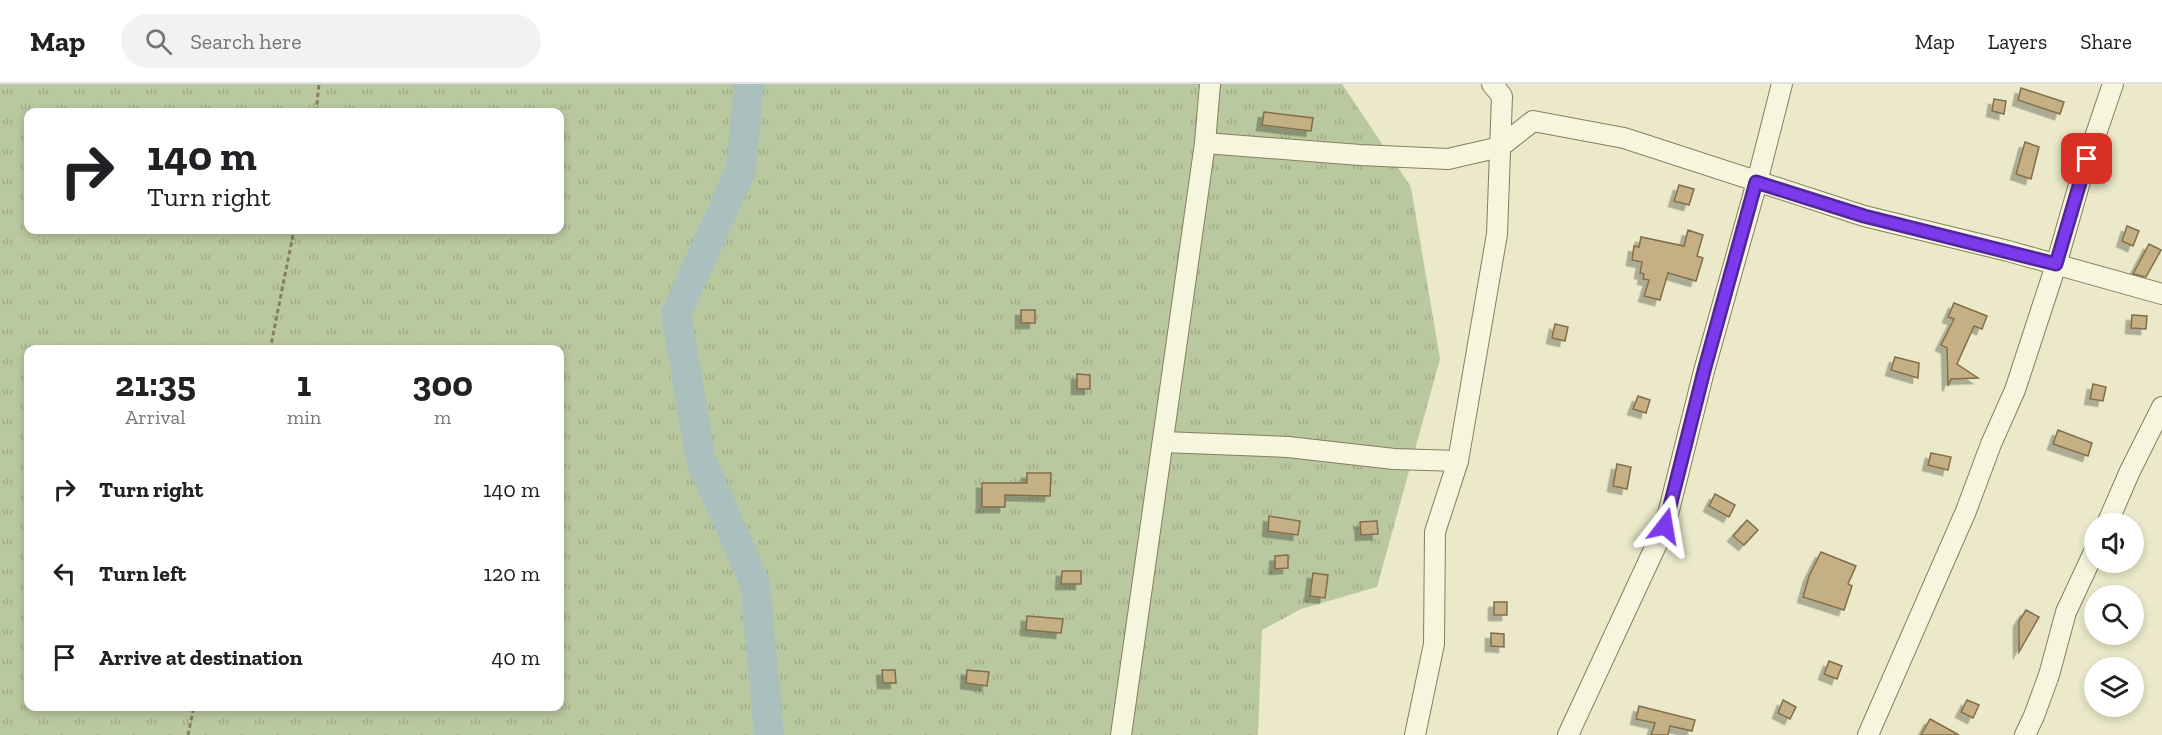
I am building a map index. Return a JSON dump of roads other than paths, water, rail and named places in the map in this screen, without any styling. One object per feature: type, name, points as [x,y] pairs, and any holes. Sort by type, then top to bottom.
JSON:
[{"type":"street","points":[[1121,735],[1205,143],[1210,84]]},
{"type":"street","points":[[1415,735],[1434,644],[1435,532],[1458,461],[1497,234],[1502,96],[1492,84]]},
{"type":"street","points":[[1568,735],[1665,526],[1704,371],[1782,84]]},
{"type":"street","points":[[1868,735],[1966,511],[2014,390],[2113,84]]},
{"type":"street","points":[[1205,143],[1448,159],[1500,147],[1533,121],[1624,138],[1864,216],[2056,264],[2162,294]]},
{"type":"street","points":[[2112,513],[2162,407]]},
{"type":"street","points":[[1163,442],[1288,447],[1394,459],[1458,461]]},
{"type":"street","points":[[2025,735],[2049,675],[2066,612],[2084,573]]},
{"type":"waterway","points":[[749,84],[741,170],[676,314],[701,460],[755,583],[769,735]]}]
